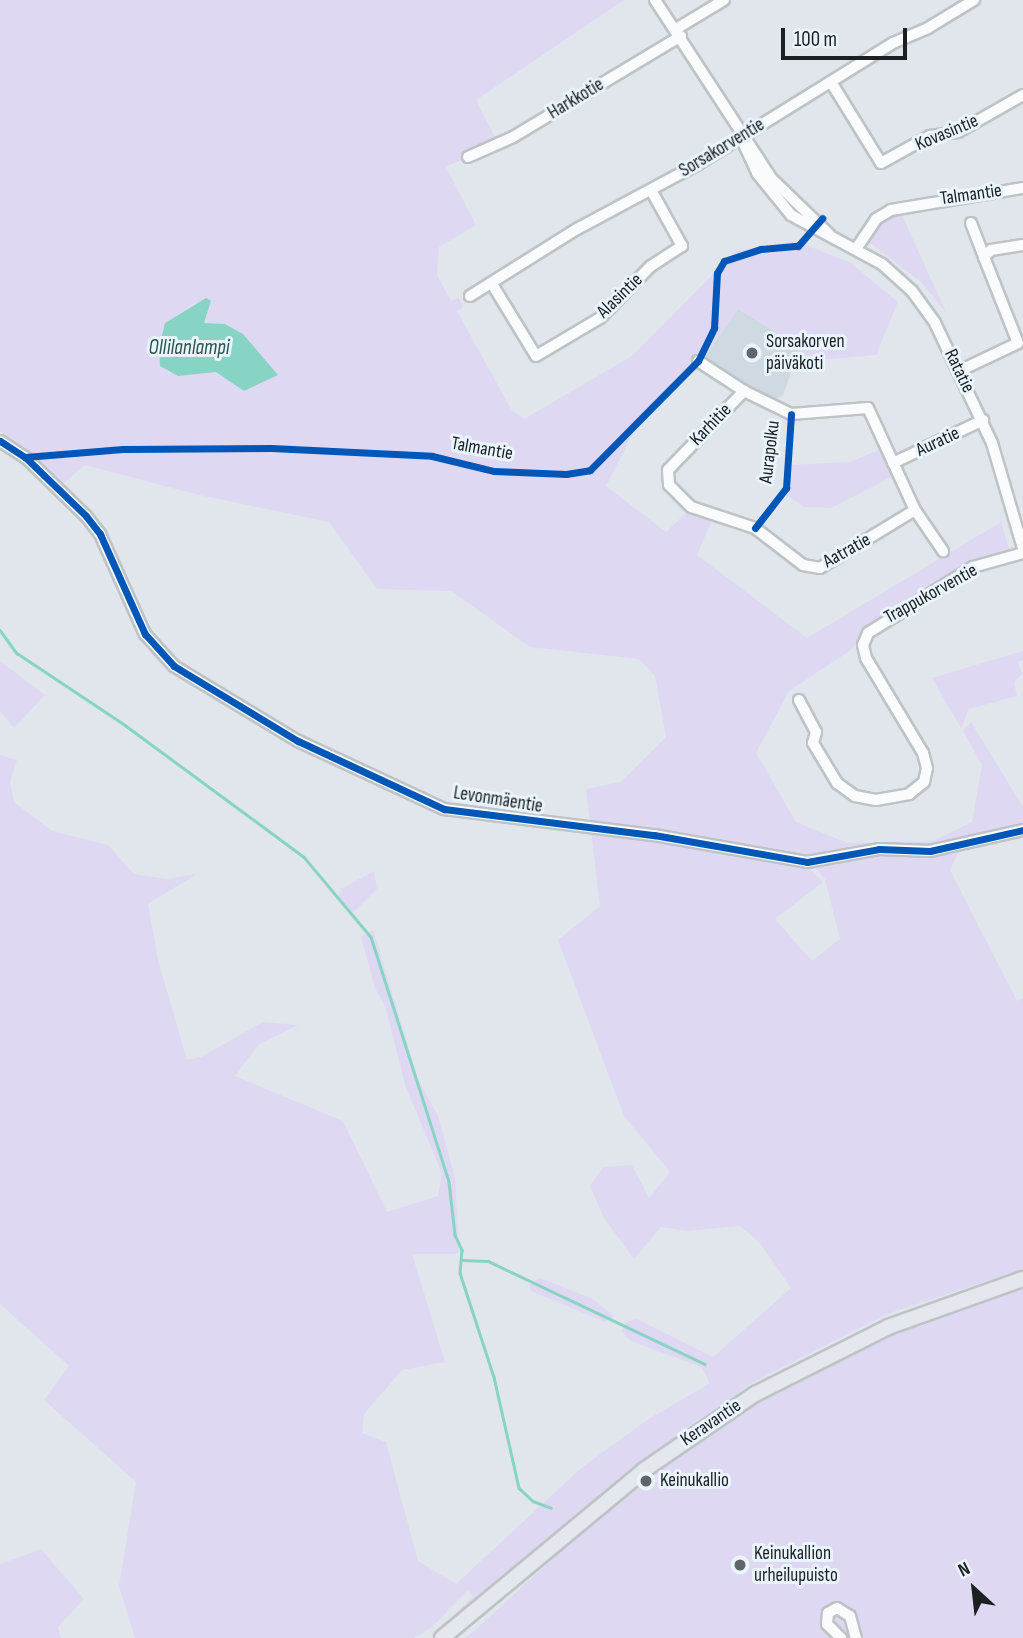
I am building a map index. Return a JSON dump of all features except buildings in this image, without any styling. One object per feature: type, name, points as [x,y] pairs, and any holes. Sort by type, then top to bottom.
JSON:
[{"type":"main road","name":"Keravantie","points":[[442,1638],[644,1470],[755,1394],[888,1327],[1023,1279]]},
{"type":"street","name":"Ratatie","points":[[655,0],[678,32],[741,138],[757,173],[778,201],[814,230],[856,249],[912,290],[935,323],[983,421],[1023,550]]},
{"type":"street","name":"Harkkotie","points":[[468,157],[513,137],[724,0]]},
{"type":"street","name":"Sorsakorventie","points":[[470,296],[630,197],[651,190],[974,0]]},
{"type":"street","name":"Kovasintie","points":[[831,82],[881,163],[930,136],[958,132],[1023,95]]},
{"type":"street","name":"Talmantie","points":[[856,249],[876,219],[891,210],[1023,188]]},
{"type":"street","name":"Alasintie","points":[[492,284],[536,356],[579,331],[600,318],[651,266],[682,246],[651,190]]},
{"type":"street","points":[[959,371],[1021,344],[971,223]]},
{"type":"street","points":[[984,257],[991,250],[1023,246]]},
{"type":"street","points":[[698,361],[744,390]]},
{"type":"street","name":"Karhitie","points":[[666,477],[744,390],[791,414],[868,408],[894,463]]},
{"type":"street","name":"Auratie","points":[[894,463],[983,421]]},
{"type":"street","name":"Levonmäentie","points":[[0,441],[25,457],[100,534],[145,634],[174,666],[298,741],[444,808],[654,835],[807,862],[879,849],[930,851],[1023,830]]},
{"type":"street","points":[[894,463],[915,510],[943,551]]},
{"type":"street","name":"Aatratie","points":[[666,477],[691,507],[755,528],[803,565],[820,569],[915,510]]},
{"type":"street","name":"Trappukorventie","points":[[799,701],[816,732],[813,743],[837,783],[855,796],[894,799],[924,782],[927,768],[923,753],[866,658],[863,645],[868,633],[972,567],[1023,550]]},
{"type":"street","points":[[841,1638],[827,1624],[828,1613],[837,1608],[850,1616],[856,1638]]},
{"type":"shaded area","points":[[0,0],[624,0],[476,100],[498,143],[446,167],[476,225],[439,247],[437,275],[451,301],[459,298],[463,307],[457,311],[511,409],[524,419],[632,356],[736,251],[796,241],[851,263],[898,302],[876,355],[794,362],[799,346],[738,309],[698,366],[634,432],[606,486],[666,532],[691,508],[715,513],[697,555],[807,638],[1001,522],[1010,552],[973,563],[874,622],[851,650],[789,691],[756,753],[796,822],[847,843],[933,841],[972,822],[982,765],[963,731],[971,722],[1023,807],[1023,826],[930,849],[878,848],[806,865],[823,882],[775,919],[812,961],[840,939],[825,879],[812,864],[879,852],[960,849],[950,870],[1017,1001],[1023,998],[1023,1269],[887,1314],[750,1384],[624,1477],[478,1604],[443,1628],[473,1596],[468,1590],[433,1626],[414,1638],[135,1638],[119,1586],[136,1482],[44,1400],[69,1366],[0,1304],[0,755],[17,760],[10,781],[14,802],[52,831],[108,845],[134,874],[166,879],[197,874],[148,904],[158,960],[187,1060],[201,1057],[263,1022],[298,1025],[258,1045],[235,1076],[343,1121],[387,1212],[438,1196],[442,1173],[406,1088],[385,1006],[375,988],[361,937],[373,930],[418,1079],[438,1116],[455,1178],[459,1254],[412,1254],[445,1362],[402,1370],[364,1414],[362,1433],[386,1442],[418,1561],[456,1584],[580,1469],[647,1420],[710,1383],[701,1367],[631,1341],[621,1331],[627,1321],[637,1319],[713,1357],[791,1288],[759,1242],[740,1226],[687,1231],[661,1227],[634,1259],[604,1218],[590,1186],[603,1167],[632,1165],[649,1198],[670,1172],[624,1116],[558,940],[600,906],[586,789],[621,782],[666,737],[655,676],[639,659],[530,647],[451,591],[377,589],[329,522],[199,495],[85,465],[64,483],[0,431]],"holes":[[[210,301],[204,324],[225,324],[243,334],[245,391],[216,372],[168,373],[159,347],[166,323],[194,303]]]},
{"type":"shaded area","points":[[900,211],[947,314],[922,283],[868,241],[876,225]]},
{"type":"shaded area","name":"Sorsakorven päiväkoti","points":[[738,309],[800,347],[783,395],[773,401],[703,359]]},
{"type":"shaded area","points":[[883,448],[895,475],[831,508],[804,507],[787,495],[789,465],[850,462]]},
{"type":"shaded area","points":[[1023,651],[1023,660],[1018,662],[1022,674],[1014,682],[1017,696],[969,709],[961,728],[932,678]]},
{"type":"shaded area","points":[[0,661],[45,695],[14,728],[0,711]]},
{"type":"shaded area","points":[[374,871],[377,889],[353,913],[339,897],[341,889]]},
{"type":"shaded area","points":[[540,1278],[591,1298],[614,1316],[605,1322],[531,1291],[529,1284]]},
{"type":"shaded area","points":[[1023,1287],[1023,1638],[466,1638],[586,1529],[647,1482],[696,1481],[650,1474],[743,1408],[893,1333]]},
{"type":"shaded area","points":[[41,1549],[84,1599],[58,1627],[61,1638],[0,1638],[0,1564]]},
{"type":"water","name":"Ollilanlampi","points":[[206,298],[211,301],[204,323],[225,324],[243,334],[278,375],[244,391],[216,372],[178,376],[160,366],[159,347],[165,323]]},
{"type":"waterway","points":[[0,630],[17,653],[125,725],[304,857],[371,937],[449,1182],[455,1235],[462,1250],[460,1273],[494,1377],[519,1488],[533,1501],[551,1508]]},
{"type":"waterway","points":[[461,1260],[488,1261],[705,1364]]},
{"type":"cycle path","points":[[25,457],[123,449],[271,448],[432,456],[494,471],[566,474],[590,470],[698,361],[714,328],[717,273],[724,261],[761,249],[798,246],[822,218]]},
{"type":"cycle path","name":"Aurapolku","points":[[755,528],[786,488],[791,414]]},
{"type":"cycle path","points":[[0,441],[25,457],[86,516],[100,534],[145,634],[174,666],[298,741],[444,809],[654,835],[807,862],[879,849],[930,851],[1023,830]]},
{"type":"place","name":"Sorsakorven päiväkoti","points":[[752,353]]},
{"type":"place","name":"Keinukallio","points":[[646,1481]]},
{"type":"place","name":"Keinukallion urheilupuisto","points":[[740,1565]]}]
